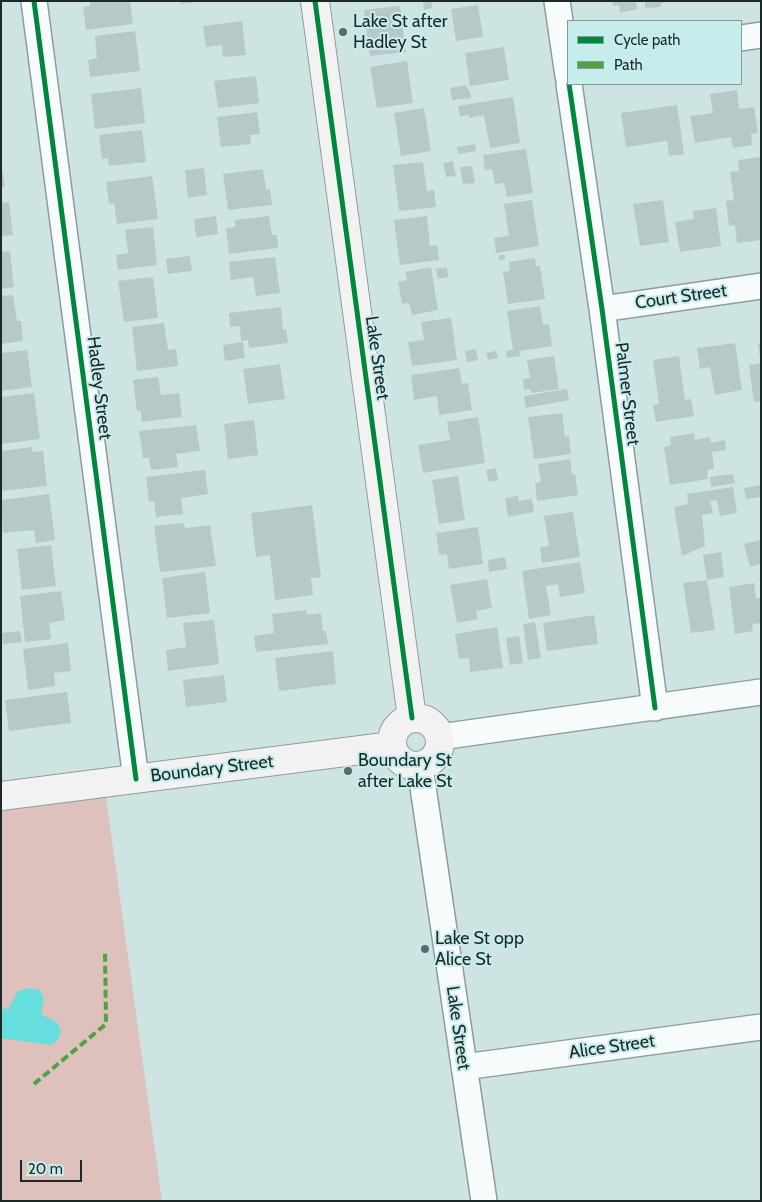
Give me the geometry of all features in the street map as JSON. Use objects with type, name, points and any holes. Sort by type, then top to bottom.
[{"type":"street","name":"Hadley Street","points":[[34,1],[136,779]]},
{"type":"street","name":"Lake Street","points":[[315,1],[412,718]]},
{"type":"street","name":"Palmer Street","points":[[557,1],[567,65]]},
{"type":"street","points":[[742,38],[761,35]]},
{"type":"street","name":"Palmer Street","points":[[570,85],[602,308],[654,708]]},
{"type":"street","name":"Court Street","points":[[602,308],[761,286]]},
{"type":"street","points":[[440,737],[761,692]]},
{"type":"street","points":[[412,718],[420,718],[433,724],[440,737],[441,747],[437,756],[430,763],[420,767],[402,762],[395,755],[392,746],[392,736],[396,728],[403,721],[412,718]]},
{"type":"street","name":"Boundary Street","points":[[1,796],[392,746]]},
{"type":"street","name":"Lake Street","points":[[420,767],[484,1201]]},
{"type":"street","name":"Alice Street","points":[[464,1067],[760,1033]]},
{"type":"shaded area","points":[[1,766],[5,795],[104,783],[162,1201],[1,1201]]},
{"type":"water","points":[[30,988],[40,990],[44,1000],[41,1014],[59,1025],[60,1036],[53,1044],[1,1038],[1,1008],[8,1009],[18,991]]},
{"type":"building","points":[[90,1],[130,1],[133,24],[86,30],[83,7],[90,6]]},
{"type":"building","points":[[181,1],[197,1],[197,2],[181,4]]},
{"type":"building","points":[[431,1],[432,8],[424,10],[423,3]]},
{"type":"building","points":[[612,1],[636,1],[637,9],[620,13],[619,5],[613,6]]},
{"type":"building","points":[[645,1],[665,1],[665,3],[661,3],[661,7],[645,8]]},
{"type":"building","points":[[478,5],[483,37],[456,41],[451,9]]},
{"type":"building","points":[[400,6],[406,52],[370,56],[364,10]]},
{"type":"building","points":[[242,21],[246,55],[223,57],[222,45],[206,47],[203,26]]},
{"type":"building","points":[[135,31],[140,71],[90,77],[88,60],[97,58],[95,36]]},
{"type":"building","points":[[504,47],[509,80],[470,86],[465,53]]},
{"type":"building","points":[[407,61],[413,103],[377,108],[370,67]]},
{"type":"building","points":[[256,76],[259,103],[218,108],[214,81]]},
{"type":"building","points":[[466,85],[471,98],[452,100],[450,88]]},
{"type":"building","points":[[141,88],[145,123],[95,129],[91,94]]},
{"type":"building","points":[[737,90],[739,109],[754,107],[758,133],[751,134],[752,145],[733,148],[731,137],[695,143],[690,116],[713,113],[710,94]]},
{"type":"building","points":[[513,97],[520,143],[490,148],[484,115],[469,118],[469,115],[460,116],[458,106]]},
{"type":"building","points":[[677,105],[684,154],[669,156],[667,141],[626,147],[621,113]]},
{"type":"building","points":[[424,108],[431,151],[401,156],[394,113]]},
{"type":"building","points":[[257,112],[260,134],[250,135],[251,144],[221,147],[217,117]]},
{"type":"building","points":[[142,130],[146,162],[109,166],[108,158],[102,159],[99,135]]},
{"type":"building","points":[[475,144],[476,151],[458,154],[457,147]]},
{"type":"building","points":[[526,149],[533,193],[507,197],[504,183],[495,184],[492,169],[485,170],[483,155]]},
{"type":"building","points":[[760,157],[761,240],[737,243],[735,225],[729,226],[726,201],[734,200],[730,172],[739,171],[738,160]]},
{"type":"building","points":[[453,161],[456,176],[446,177],[443,163]]},
{"type":"building","points":[[1,162],[5,187],[1,187]]},
{"type":"building","points":[[423,162],[427,191],[434,190],[436,207],[399,211],[393,165]]},
{"type":"building","points":[[472,166],[475,183],[463,184],[460,167]]},
{"type":"building","points":[[204,168],[207,195],[188,198],[185,170]]},
{"type":"building","points":[[263,169],[266,190],[270,189],[272,205],[228,210],[223,174]]},
{"type":"building","points":[[152,176],[158,219],[117,224],[114,203],[109,204],[106,182]]},
{"type":"building","points":[[532,200],[539,246],[496,253],[494,238],[509,236],[504,204]]},
{"type":"building","points":[[663,200],[669,242],[640,246],[633,204]]},
{"type":"building","points":[[9,202],[13,235],[1,236],[1,203]]},
{"type":"building","points":[[716,208],[721,246],[680,252],[675,222],[694,219],[693,211]]},
{"type":"building","points":[[216,216],[218,234],[196,237],[194,219]]},
{"type":"building","points":[[269,216],[272,235],[277,235],[278,248],[229,254],[226,228],[235,227],[235,220]]},
{"type":"building","points":[[427,216],[430,246],[437,245],[439,260],[400,265],[394,220]]},
{"type":"building","points":[[153,227],[157,265],[118,270],[116,255],[128,253],[125,230]]},
{"type":"building","points":[[10,251],[14,287],[1,289],[1,252]]},
{"type":"building","points":[[499,255],[505,255],[505,259],[499,260]]},
{"type":"building","points":[[190,256],[192,271],[168,274],[166,259]]},
{"type":"building","points":[[275,257],[280,293],[256,296],[253,277],[231,280],[229,262]]},
{"type":"building","points":[[535,258],[536,266],[540,266],[545,299],[508,304],[503,272],[510,271],[509,262]]},
{"type":"building","points":[[431,267],[438,310],[412,315],[409,303],[402,304],[398,282],[407,280],[405,272]]},
{"type":"building","points":[[447,267],[448,277],[438,279],[436,269]]},
{"type":"building","points":[[153,277],[158,318],[124,322],[118,281]]},
{"type":"building","points":[[13,295],[17,321],[21,321],[23,341],[1,344],[1,296]]},
{"type":"building","points":[[540,306],[543,325],[549,324],[552,346],[519,351],[520,356],[507,358],[506,351],[513,350],[507,311]]},
{"type":"building","points":[[281,307],[283,330],[286,329],[288,343],[249,348],[248,340],[241,341],[240,326],[230,327],[229,313]]},
{"type":"building","points":[[451,318],[457,360],[412,366],[408,342],[424,340],[421,322]]},
{"type":"building","points":[[164,323],[168,350],[176,349],[178,366],[137,371],[132,327]]},
{"type":"building","points":[[243,342],[245,358],[225,361],[223,345]]},
{"type":"building","points":[[735,343],[742,390],[715,395],[710,367],[700,369],[697,348]]},
{"type":"building","points":[[758,344],[761,344],[761,357],[760,357]]},
{"type":"building","points":[[476,349],[478,360],[467,362],[465,351]]},
{"type":"building","points":[[27,350],[32,387],[1,391],[1,353]]},
{"type":"building","points":[[496,351],[498,358],[488,360],[486,353]]},
{"type":"building","points":[[554,356],[559,389],[531,393],[531,389],[524,390],[523,379],[530,378],[527,360]]},
{"type":"building","points":[[679,356],[685,400],[691,399],[694,416],[656,422],[653,405],[659,404],[653,360]]},
{"type":"building","points":[[761,363],[761,401],[754,402],[749,365]]},
{"type":"building","points":[[280,364],[285,399],[248,404],[243,369]]},
{"type":"building","points":[[459,368],[462,384],[468,383],[472,410],[439,415],[437,396],[414,400],[411,375]]},
{"type":"building","points":[[158,377],[161,395],[179,393],[182,417],[142,422],[141,411],[137,411],[133,380]]},
{"type":"building","points":[[567,389],[569,400],[526,408],[524,396]]},
{"type":"building","points":[[34,393],[40,439],[1,444],[1,397]]},
{"type":"building","points":[[562,413],[565,437],[569,436],[571,454],[534,459],[528,417]]},
{"type":"building","points":[[478,417],[485,463],[423,473],[418,445],[450,440],[447,422]]},
{"type":"building","points":[[254,420],[258,455],[228,459],[224,424]]},
{"type":"building","points":[[196,425],[200,451],[176,454],[178,467],[151,470],[149,458],[143,458],[139,431]]},
{"type":"building","points":[[694,433],[695,440],[710,437],[711,443],[725,440],[726,450],[712,452],[714,469],[707,470],[708,479],[670,485],[664,447],[671,445],[670,437]]},
{"type":"building","points":[[32,447],[32,452],[43,451],[47,486],[1,491],[1,451]]},
{"type":"building","points":[[570,459],[572,474],[575,474],[578,495],[537,501],[535,483],[541,482],[538,464]]},
{"type":"building","points":[[496,468],[498,480],[489,482],[486,470]]},
{"type":"building","points":[[205,470],[208,494],[181,498],[183,514],[156,517],[154,501],[149,502],[146,477]]},
{"type":"building","points":[[733,474],[735,483],[711,487],[710,477]]},
{"type":"building","points":[[458,476],[465,520],[439,524],[432,480]]},
{"type":"building","points":[[761,485],[761,497],[746,499],[744,488]]},
{"type":"building","points":[[733,487],[737,513],[720,516],[717,500],[710,501],[713,513],[702,515],[705,546],[682,556],[674,507],[688,504],[687,494]]},
{"type":"building","points":[[49,494],[55,540],[36,543],[34,530],[3,533],[1,500]]},
{"type":"building","points":[[518,496],[519,501],[532,499],[534,512],[508,517],[505,498]]},
{"type":"building","points":[[312,505],[321,577],[311,578],[313,595],[275,600],[270,555],[256,557],[251,513]]},
{"type":"building","points":[[573,512],[580,557],[542,563],[540,547],[549,546],[544,516]]},
{"type":"building","points":[[184,523],[185,528],[210,525],[216,566],[160,572],[154,526]]},
{"type":"building","points":[[478,527],[483,564],[449,569],[447,554],[439,555],[436,533]]},
{"type":"building","points":[[760,540],[761,564],[750,567],[744,544]]},
{"type":"building","points":[[51,545],[56,586],[22,590],[17,549]]},
{"type":"building","points":[[721,552],[724,577],[707,580],[703,555]]},
{"type":"building","points":[[505,557],[507,569],[489,572],[488,560]]},
{"type":"building","points":[[580,562],[585,593],[560,597],[558,584],[546,586],[551,615],[529,619],[522,571]]},
{"type":"building","points":[[205,572],[210,613],[167,618],[162,578]]},
{"type":"building","points":[[487,579],[492,608],[476,611],[478,619],[457,623],[450,585]]},
{"type":"building","points":[[707,580],[715,630],[691,633],[683,583]]},
{"type":"building","points":[[754,583],[756,598],[761,598],[761,623],[752,624],[753,631],[735,634],[729,587]]},
{"type":"building","points":[[61,591],[65,620],[49,623],[51,639],[25,642],[20,596]]},
{"type":"building","points":[[306,610],[307,615],[321,613],[323,631],[326,631],[328,644],[256,652],[254,636],[274,633],[272,614]]},
{"type":"building","points":[[594,615],[598,644],[547,651],[543,623]]},
{"type":"building","points":[[214,620],[219,664],[168,671],[166,650],[186,647],[183,623]]},
{"type":"building","points":[[535,622],[541,658],[528,660],[523,624]]},
{"type":"building","points":[[497,627],[503,668],[470,672],[469,658],[459,659],[455,634]]},
{"type":"building","points":[[20,631],[22,642],[3,644],[2,633]]},
{"type":"building","points":[[519,636],[523,663],[510,665],[506,638]]},
{"type":"building","points":[[68,643],[71,671],[54,673],[55,686],[28,690],[23,649]]},
{"type":"building","points":[[333,651],[336,684],[279,691],[275,658]]},
{"type":"building","points":[[224,675],[227,702],[186,707],[183,680]]},
{"type":"building","points":[[67,692],[71,723],[9,731],[5,700]]},
{"type":"marked path","points":[[34,1084],[106,1024],[105,951]]},
{"type":"cycle path","points":[[34,1],[136,779]]},
{"type":"cycle path","points":[[315,1],[412,718]]},
{"type":"cycle path","points":[[569,85],[602,309],[655,708]]},
{"type":"place","name":"Lake St after Hadley St","points":[[343,32]]},
{"type":"place","name":"Boundary St after Lake St","points":[[348,771]]},
{"type":"place","name":"Lake St opp Alice St","points":[[425,949]]}]
